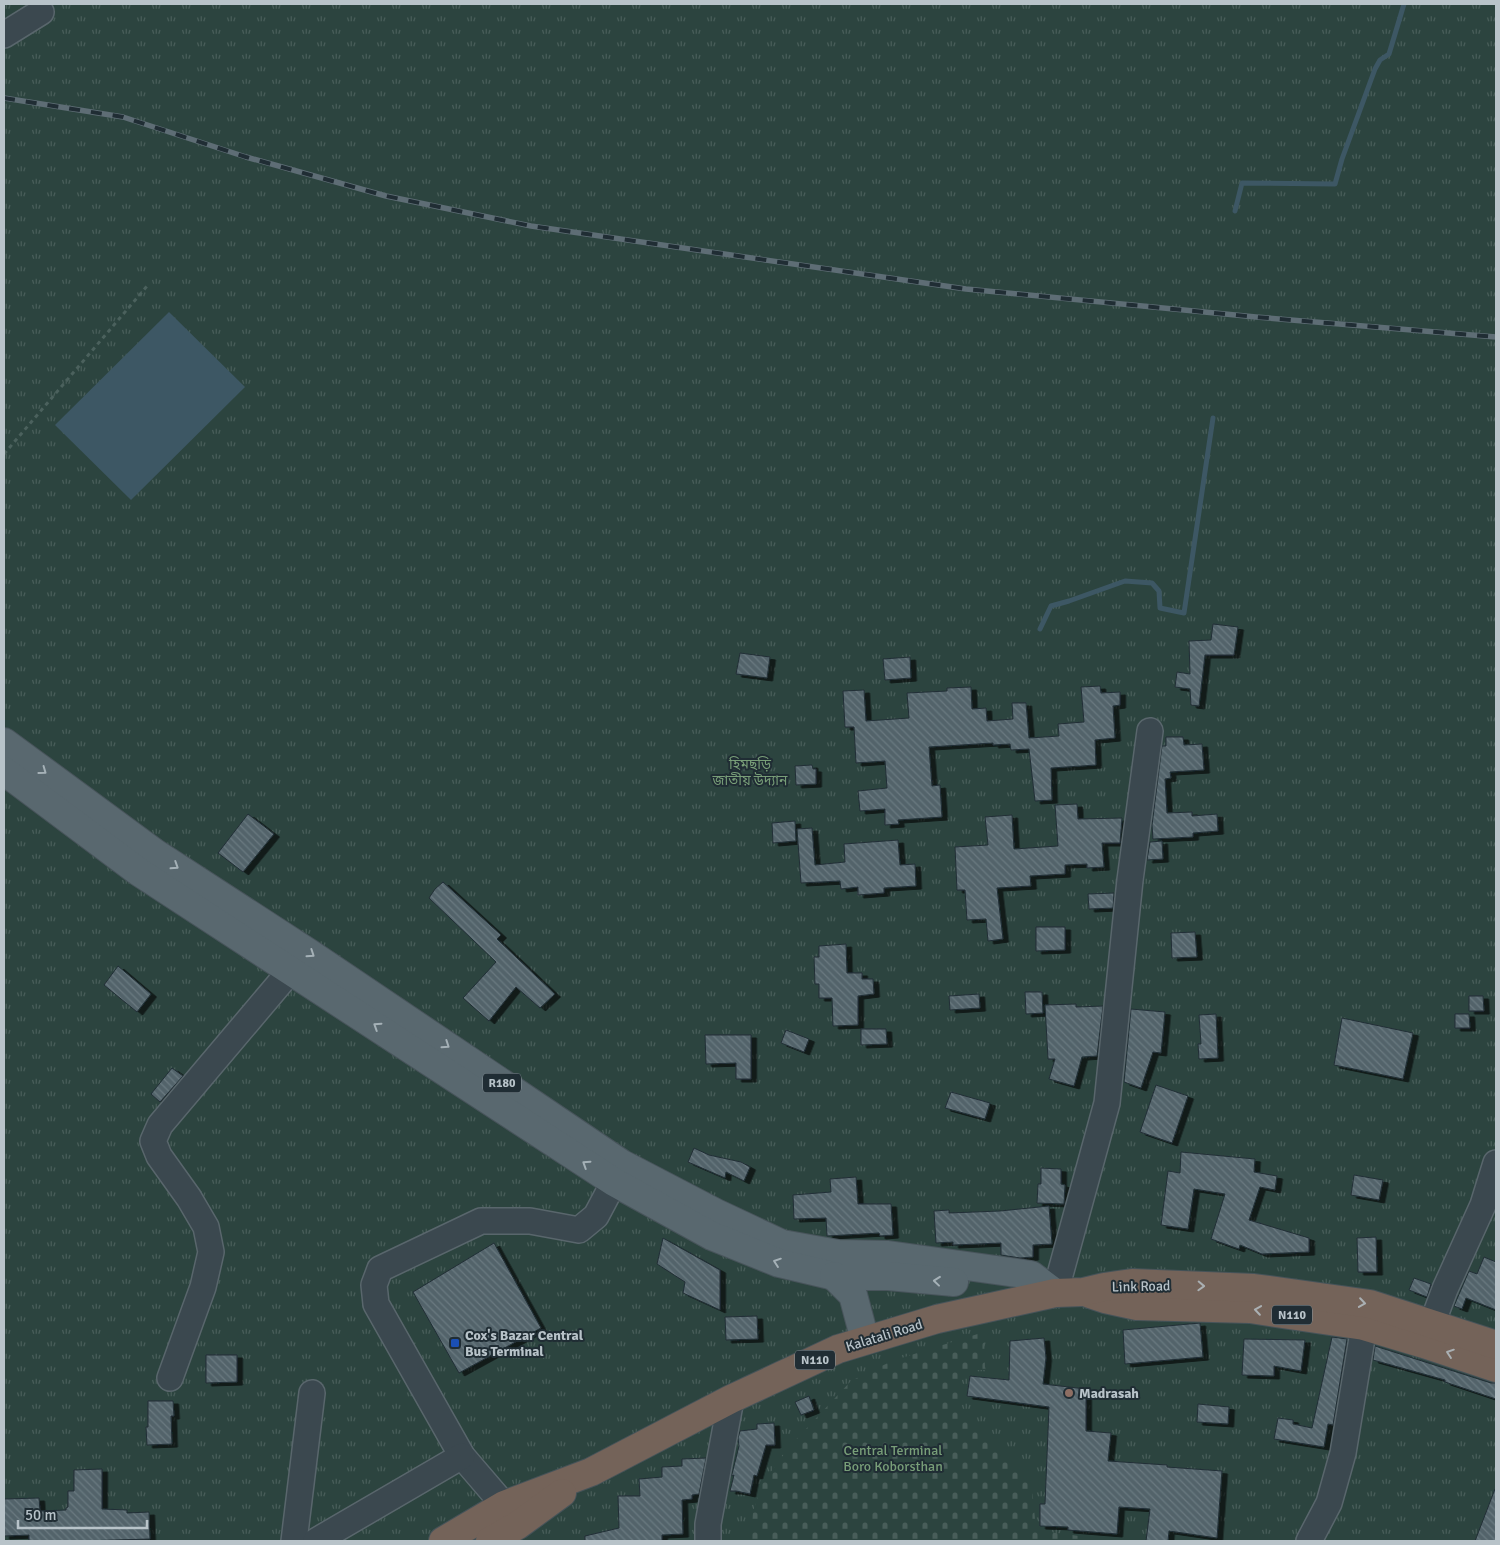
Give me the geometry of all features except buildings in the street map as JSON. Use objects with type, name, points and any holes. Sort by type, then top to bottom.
[{"type":"highway","name":"Link Road","points":[[1083,1292],[1132,1283],[1254,1288],[1370,1304],[1496,1345]]},
{"type":"highway","name":"Kalatali Road","points":[[443,1541],[511,1515],[731,1399],[838,1349],[937,1319],[1055,1293],[1083,1292]]},
{"type":"highway","name":"Link Road","points":[[1083,1292],[1137,1306],[1250,1309],[1364,1326],[1496,1368]]},
{"type":"highway","name":"Kalatali Road","points":[[490,1541],[511,1515]]},
{"type":"main road","name":"R180","points":[[4,742],[155,853],[309,953],[631,1169],[716,1213],[782,1244],[838,1254],[888,1255],[1031,1275],[1055,1293]]},
{"type":"main road","name":"R180","points":[[4,771],[139,872],[614,1182],[712,1236],[779,1263],[834,1276],[888,1276],[1055,1293]]},
{"type":"main road","points":[[834,1276],[853,1295],[865,1340]]},
{"type":"street","points":[[4,35],[41,12]]},
{"type":"street","points":[[1055,1293],[1107,1103],[1130,880],[1150,731]]},
{"type":"street","points":[[170,1378],[203,1287],[211,1252],[206,1227],[189,1198],[159,1156],[153,1141],[160,1126],[291,970]]},
{"type":"street","points":[[1432,1324],[1445,1289],[1483,1206],[1496,1163]]},
{"type":"street","points":[[511,1515],[462,1456],[376,1304],[374,1285],[380,1269],[481,1221],[530,1221],[579,1230],[596,1216],[614,1182]]},
{"type":"street","points":[[1309,1541],[1329,1503],[1343,1453],[1364,1326]]},
{"type":"street","points":[[294,1541],[312,1394]]},
{"type":"street","points":[[708,1541],[708,1524],[731,1399]]},
{"type":"street","points":[[316,1541],[462,1456]]},
{"type":"path","points":[[4,454],[148,285]]},
{"type":"green space","name":"হিমছড়ি জাতীয় উদ্যান","points":[[4,4],[1496,4],[1496,1541],[4,1541]]},
{"type":"green space","name":"Central Terminal Boro Koborsthan","points":[[984,1332],[985,1370],[965,1370],[958,1397],[961,1410],[988,1442],[1031,1476],[1036,1530],[1086,1537],[1097,1541],[750,1541],[753,1512],[762,1484],[790,1446],[851,1381],[892,1361]]},
{"type":"water","points":[[169,312],[245,387],[131,500],[55,425]]},
{"type":"waterway","points":[[1235,211],[1242,183],[1335,184],[1342,159],[1375,69],[1380,60],[1389,54],[1404,4]]},
{"type":"waterway","points":[[1040,629],[1051,606],[1125,581],[1152,583],[1159,591],[1160,608],[1184,613],[1213,418]]},
{"type":"railway","points":[[4,98],[123,117],[246,157],[386,196],[531,226],[966,289],[1256,317],[1496,337]]},
{"type":"place","name":"Cox's Bazar Central Bus Terminal","points":[[455,1343]]},
{"type":"place","name":"Madrasah","points":[[1069,1393]]}]
